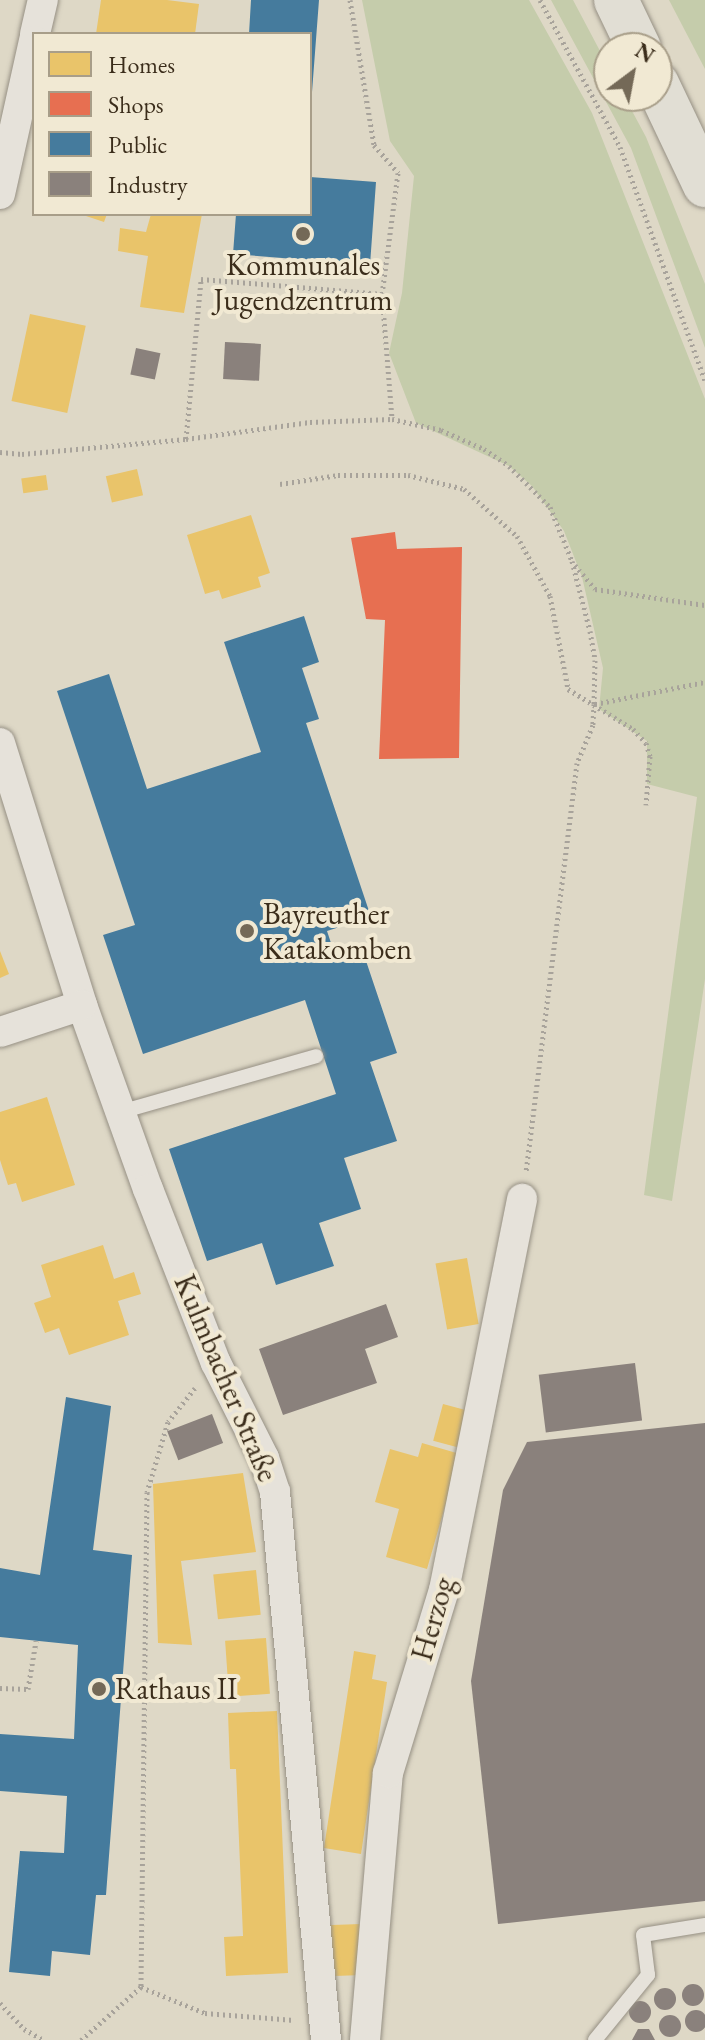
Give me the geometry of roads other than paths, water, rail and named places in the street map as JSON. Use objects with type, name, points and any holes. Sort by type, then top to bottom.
[{"type":"main road","points":[[616,0],[631,32]]},
{"type":"main road","points":[[671,112],[703,175]]},
{"type":"street","points":[[35,32],[43,0]]},
{"type":"street","points":[[0,194],[32,50]]},
{"type":"street","name":"Kulmbacher Straße","points":[[0,743],[82,1005],[120,1112],[216,1363],[264,1458],[275,1492],[324,2031]]},
{"type":"street","points":[[0,1032],[82,1005]]},
{"type":"street","name":"Herzog","points":[[365,2040],[372,1989],[388,1773],[444,1590],[522,1199]]},
{"type":"lane","points":[[120,1112],[316,1056]]},
{"type":"lane","points":[[595,2040],[648,1975],[643,1935],[705,1925]]},
{"type":"place","name":"Kommunales Jugendzentrum","points":[[303,234]]},
{"type":"place","name":"Bayreuther Katakomben","points":[[247,931]]},
{"type":"place","name":"Rathaus II","points":[[99,1689]]}]
